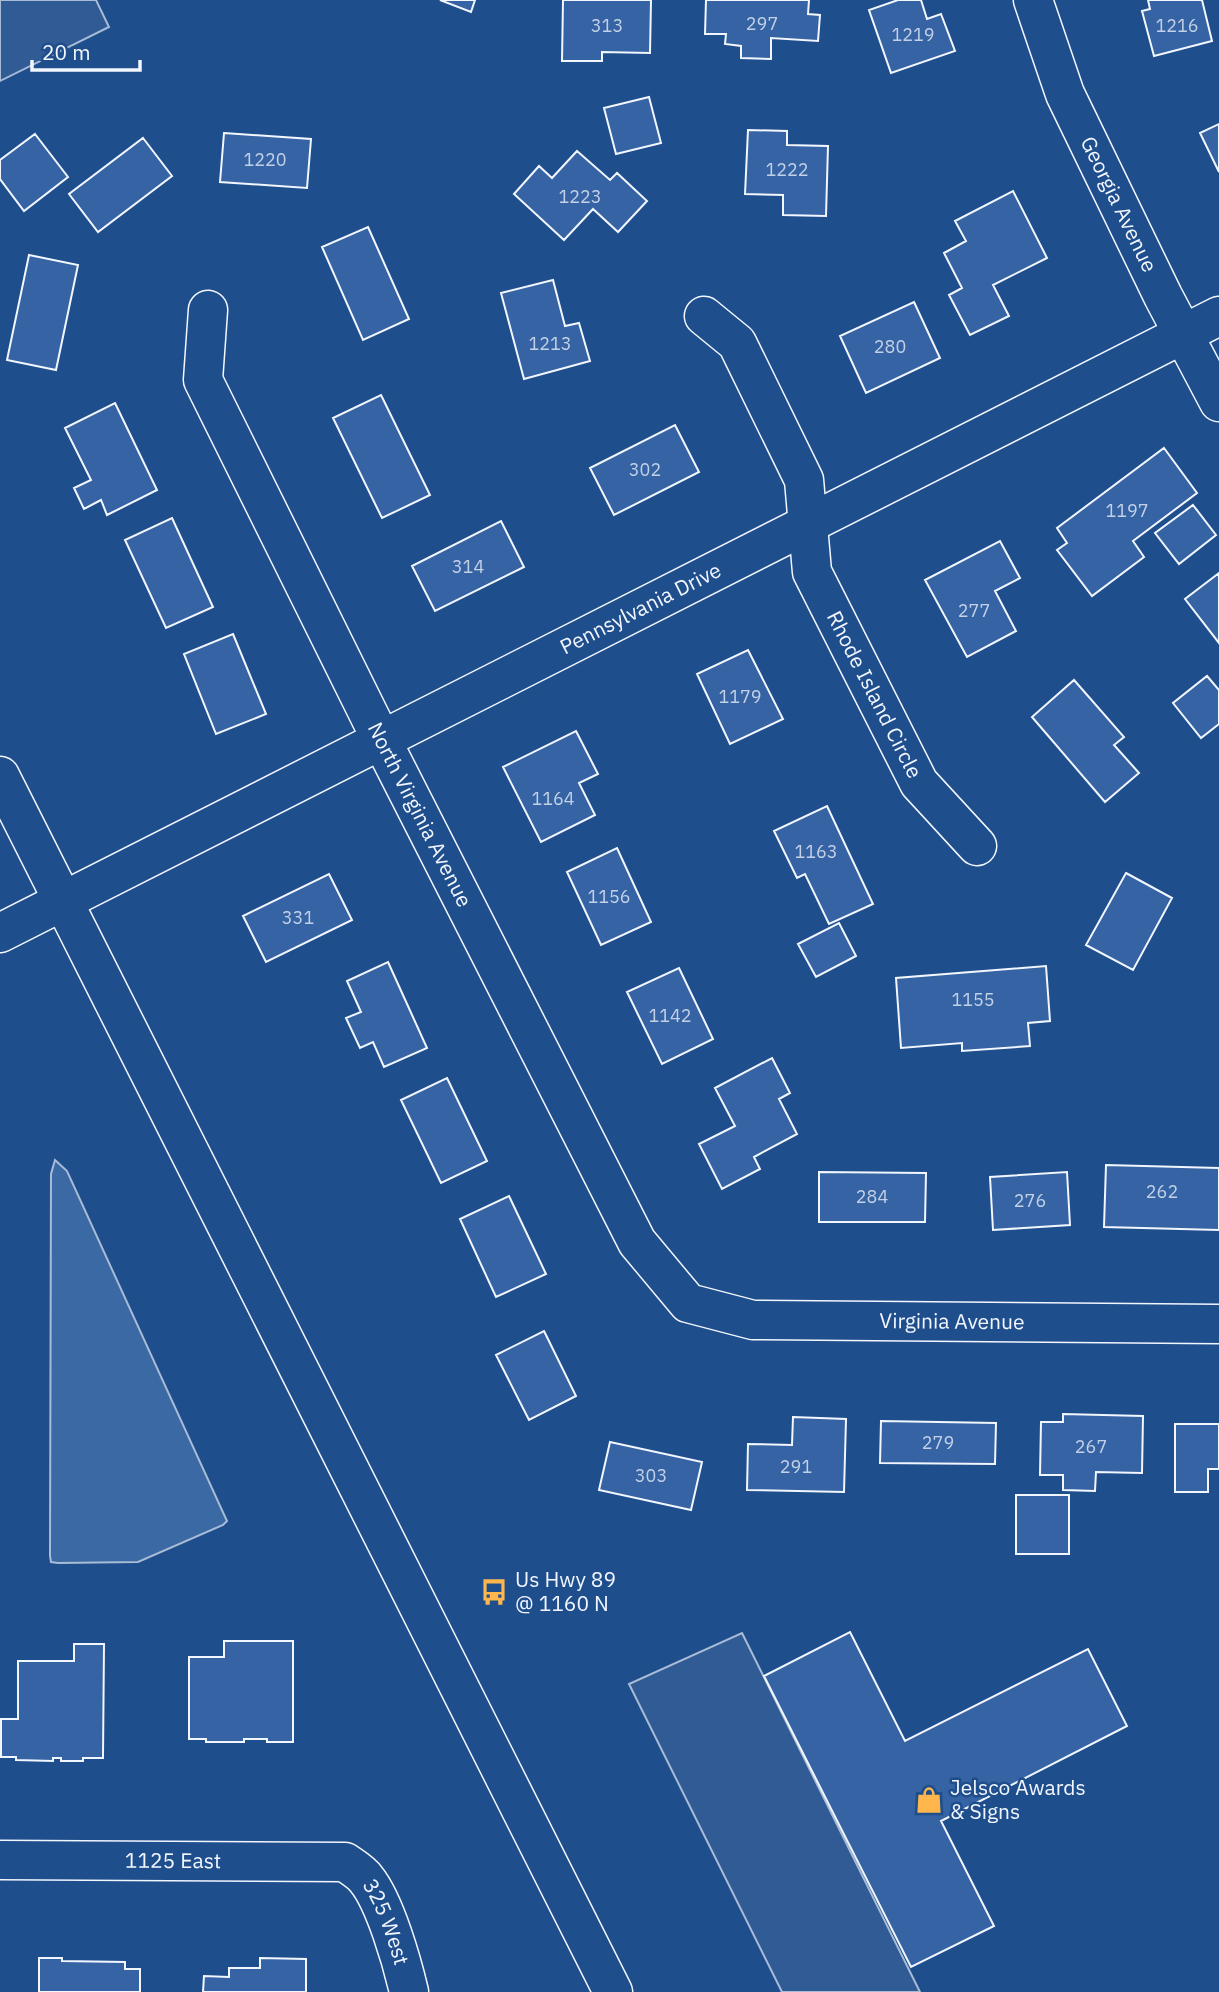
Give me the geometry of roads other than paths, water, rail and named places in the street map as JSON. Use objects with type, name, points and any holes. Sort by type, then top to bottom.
[{"type":"street","name":"Georgia Avenue","points":[[1034,0],[1065,94],[1183,335],[1219,402]]},
{"type":"street","name":"North Virginia Avenue","points":[[208,310],[203,380],[382,741],[637,1242],[688,1303]]},
{"type":"street","name":"Rhode Island Circle","points":[[704,316],[737,343],[804,480],[812,572],[919,783],[977,846]]},
{"type":"street","name":"Pennsylvania Drive","points":[[0,933],[1219,316]]},
{"type":"street","points":[[0,776],[613,1992]]},
{"type":"street","name":"Virginia Avenue","points":[[688,1303],[753,1320],[1219,1324]]},
{"type":"street","name":"1125 East","points":[[0,1860],[345,1862]]},
{"type":"street","name":"325 West","points":[[345,1862],[366,1879],[380,1903],[403,1965],[409,1992]]},
{"type":"place","name":"Us Hwy 89 @ 1160 N","points":[[494,1592]]},
{"type":"place","name":"Jelsco Awards & Signs","points":[[929,1800]]}]
